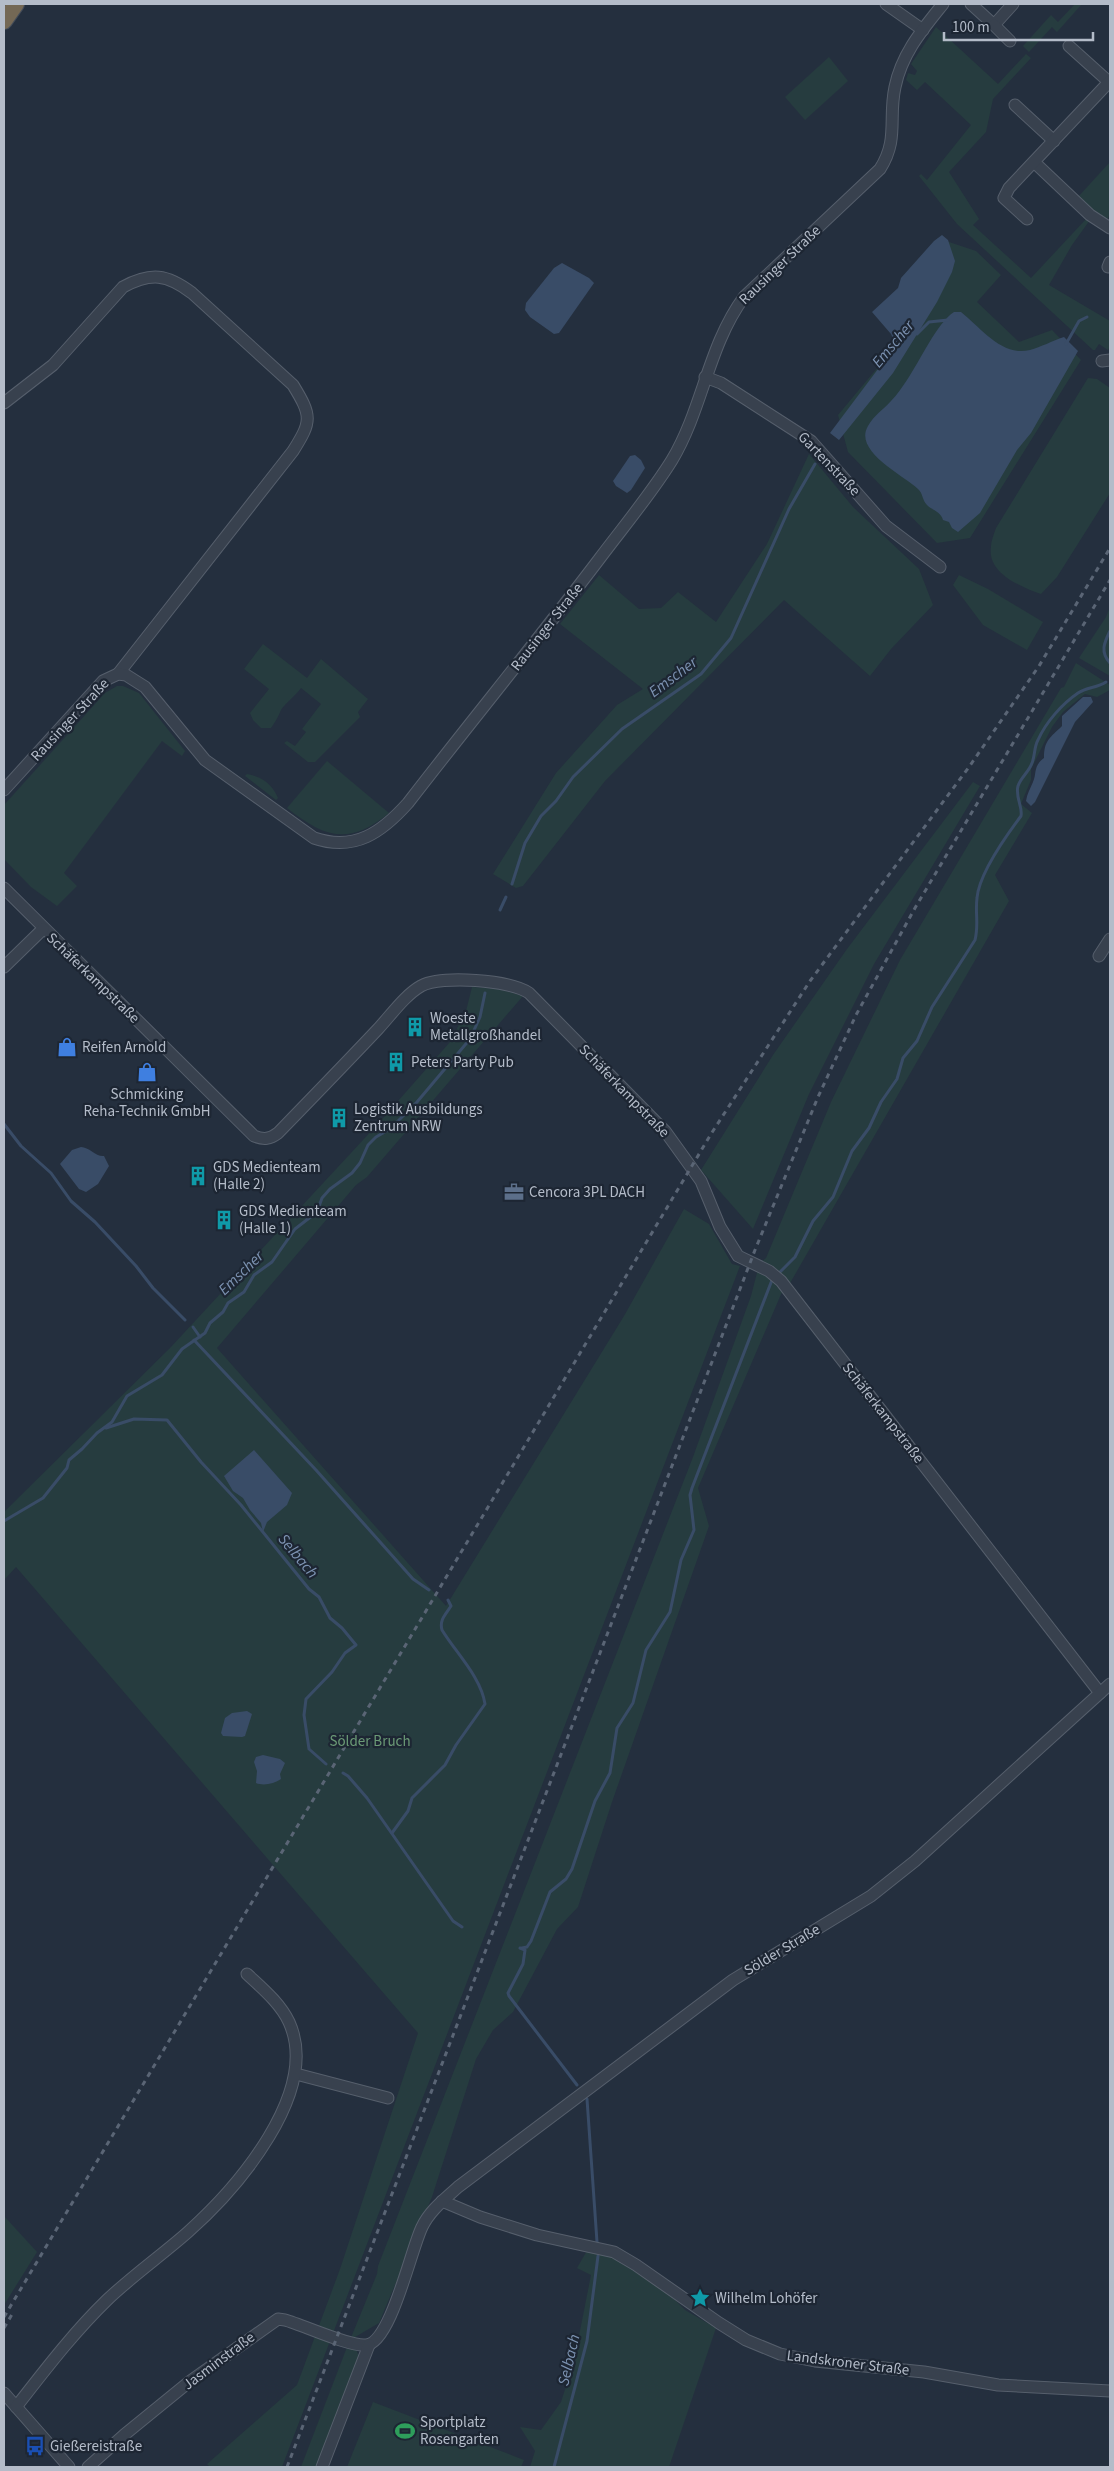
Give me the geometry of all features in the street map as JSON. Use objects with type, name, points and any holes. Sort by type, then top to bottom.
[{"type":"highway","points":[[4,21],[16,4]]},
{"type":"street","points":[[886,4],[923,30]]},
{"type":"street","name":"Rausinger Straße","points":[[4,790],[103,682],[118,674],[130,677],[145,687],[205,760],[314,838],[330,843],[347,843],[373,834],[408,802],[554,619],[649,493],[679,447],[730,317],[744,297],[880,169],[888,157],[892,145],[894,88],[905,57],[923,30],[944,4]]},
{"type":"street","points":[[971,4],[1010,41]]},
{"type":"street","points":[[994,24],[1013,4]]},
{"type":"street","points":[[1027,219],[1004,198],[1008,188],[1110,82],[1069,46]]},
{"type":"street","points":[[1014,104],[1054,141]]},
{"type":"street","points":[[1034,162],[1090,215],[1110,228]]},
{"type":"street","points":[[4,403],[52,365],[123,288],[133,282],[152,277],[176,281],[192,293],[293,386],[305,403],[308,421],[292,451],[118,674]]},
{"type":"street","name":"Gartenstraße","points":[[705,377],[721,383],[800,431],[837,468],[886,526],[940,567]]},
{"type":"street","points":[[4,888],[43,929],[4,967]]},
{"type":"street","name":"Schäferkampstraße","points":[[43,929],[254,1136],[262,1139],[268,1139],[278,1133],[421,986],[439,981],[496,983],[514,985],[529,993],[665,1131],[701,1181],[720,1227],[738,1256],[769,1271],[781,1282],[1107,1689]]},
{"type":"street","points":[[1099,956],[1110,939]]},
{"type":"street","name":"Sölder Straße","points":[[442,2201],[471,2176],[733,1980],[871,1896],[915,1861],[1107,1689]]},
{"type":"street","points":[[16,2407],[68,2341],[108,2299],[188,2232],[225,2194],[244,2171],[268,2135],[290,2095],[296,2074],[296,2044],[288,2020],[278,2005],[247,1974]]},
{"type":"street","points":[[296,2074],[388,2098]]},
{"type":"street","points":[[322,2467],[369,2345],[380,2335],[387,2321],[422,2227],[442,2201]]},
{"type":"street","name":"Landskroner Straße","points":[[442,2201],[467,2213],[537,2235],[614,2252],[636,2265],[719,2324],[746,2340],[780,2354],[815,2361],[924,2372],[998,2385],[1110,2391]]},
{"type":"street","name":"Jasminstraße","points":[[88,2467],[189,2382],[278,2319],[356,2345],[369,2345]]},
{"type":"street","points":[[4,2393],[69,2467]]},
{"type":"green space","points":[[1075,4],[1082,4],[1057,32],[1052,27],[1029,52],[1023,46],[1051,15],[1058,22]]},
{"type":"green space","points":[[936,27],[998,84],[1026,54],[1031,58],[993,99],[986,132],[949,172],[979,219],[973,225],[1031,278],[1087,218],[1090,220],[1072,245],[1049,285],[1110,321],[1110,346],[1108,350],[1099,344],[1093,350],[957,224],[919,176],[921,174],[927,180],[971,125],[925,82],[917,90],[906,80],[908,73],[915,75],[917,71],[911,64]]},
{"type":"green space","points":[[829,57],[848,81],[805,120],[785,97]]},
{"type":"green space","points":[[1110,162],[1110,214],[1107,220],[1096,214],[1078,197]]},
{"type":"green space","points":[[937,238],[976,251],[1001,275],[977,302],[1019,342],[1052,330],[1081,360],[970,538],[937,543],[848,452],[838,415],[934,300]]},
{"type":"green space","points":[[1088,378],[1097,379],[1110,388],[1110,493],[1057,577],[1041,594],[1015,583],[1000,571],[994,564],[991,556],[992,542],[996,528]]},
{"type":"green space","points":[[809,454],[853,507],[919,569],[933,605],[891,649],[870,676],[784,600],[605,781],[523,886],[516,888],[493,874],[556,773],[617,705],[643,689],[560,624],[599,575],[639,609],[661,608],[678,592],[716,622],[767,544]]},
{"type":"green space","points":[[959,575],[988,589],[1043,622],[1027,650],[983,625],[953,585]]},
{"type":"green space","points":[[1110,607],[1110,676],[1079,658],[1106,617]]},
{"type":"green space","points":[[263,644],[307,678],[321,659],[368,699],[358,712],[360,717],[315,762],[308,762],[284,743],[287,741],[295,746],[306,732],[302,729],[321,704],[301,688],[282,708],[271,728],[261,728],[253,720],[250,713],[269,689],[244,669]]},
{"type":"green space","points":[[1076,663],[1110,685],[1110,690],[1097,697],[1085,694],[1063,712],[1052,727],[1031,769],[1031,780],[1021,804],[1032,813],[995,875],[1009,901],[789,1285],[770,1265],[760,1263],[766,1258],[831,1102],[900,960],[1061,688],[1064,687]]},
{"type":"green space","points":[[117,686],[123,686],[139,693],[185,751],[182,756],[162,741],[64,873],[77,886],[57,906],[31,887],[4,859],[4,805],[105,693]]},
{"type":"green space","points":[[327,761],[389,813],[362,830],[349,834],[337,834],[313,826],[287,808]]},
{"type":"green space","points":[[247,774],[266,782],[278,798],[276,800],[245,776]]},
{"type":"green space","points":[[973,782],[980,786],[874,964],[809,1094],[753,1229],[701,1170],[773,1055],[847,949]]},
{"type":"green space","name":"Sölder Bruch","points":[[472,987],[498,989],[523,996],[367,1177],[356,1185],[217,1348],[446,1606],[624,1316],[684,1209],[709,1224],[732,1264],[740,1266],[282,2467],[210,2467],[207,2464],[297,2385],[340,2269],[418,2033],[16,1567],[4,1580],[4,1512],[170,1348],[376,1126],[450,1042],[466,1011]]},
{"type":"green space","points":[[758,1269],[767,1275],[782,1292],[698,1488],[709,1526],[612,1802],[578,1907],[557,1929],[513,2012],[493,2030],[476,2059],[432,2197],[379,2323],[350,2340],[693,1457],[751,1296]]},
{"type":"green space","points":[[4,2216],[37,2252],[4,2305]]},
{"type":"green space","points":[[588,2249],[619,2259],[668,2293],[685,2310],[716,2328],[669,2467],[530,2467],[535,2451],[520,2427],[541,2430],[561,2402],[574,2361],[591,2275],[577,2268]]},
{"type":"green space","points":[[347,2347],[356,2349],[360,2359],[320,2467],[301,2467]]},
{"type":"green space","name":"Sportplatz Rosengarten","points":[[373,2402],[524,2460],[521,2467],[347,2467]]},
{"type":"water","points":[[942,235],[948,240],[955,261],[952,272],[937,302],[893,373],[839,440],[830,433],[896,345],[891,334],[872,312],[898,288],[901,278],[934,241]]},
{"type":"water","points":[[562,263],[589,278],[594,283],[559,333],[554,334],[530,317],[525,310],[526,303],[554,268]]},
{"type":"water","points":[[954,312],[961,312],[992,340],[1010,349],[1030,350],[1064,337],[1078,351],[1031,433],[1017,450],[980,513],[958,532],[952,528],[949,522],[943,520],[938,513],[927,505],[918,489],[873,453],[867,444],[865,435],[870,422],[897,394],[935,333]]},
{"type":"water","points":[[635,455],[641,460],[645,468],[627,493],[616,486],[613,481],[630,456]]},
{"type":"water","points":[[1083,697],[1091,697],[1093,702],[1075,722],[1035,802],[1031,806],[1026,801],[1026,798],[1037,767],[1044,758],[1045,747],[1051,737],[1062,726],[1062,716]]},
{"type":"water","points":[[81,1147],[104,1156],[109,1166],[98,1184],[86,1192],[79,1189],[60,1164],[72,1150]]},
{"type":"water","points":[[254,1450],[292,1493],[287,1505],[267,1522],[263,1532],[261,1523],[243,1498],[233,1491],[224,1476]]},
{"type":"water","points":[[247,1711],[252,1714],[245,1736],[223,1736],[221,1733],[225,1718],[232,1713]]},
{"type":"water","points":[[263,1755],[280,1759],[285,1763],[280,1774],[281,1779],[268,1784],[256,1783],[257,1771],[254,1762],[256,1757]]},
{"type":"waterway","name":"Emscher","points":[[1066,344],[1079,321],[1087,317]]},
{"type":"waterway","name":"Emscher","points":[[917,334],[929,322],[948,320]]},
{"type":"waterway","name":"Emscher","points":[[512,884],[525,843],[541,816],[556,801],[573,777],[622,729],[701,674],[731,638],[789,509],[815,464]]},
{"type":"waterway","points":[[1110,631],[1104,647],[1105,655],[1110,663]]},
{"type":"waterway","points":[[780,1272],[795,1257],[813,1221],[833,1197],[852,1151],[869,1128],[881,1102],[897,1079],[903,1058],[917,1041],[932,1007],[975,940],[979,888],[994,856],[1021,816],[1017,790],[1021,780],[1031,766],[1041,733],[1060,708],[1072,697],[1081,691],[1106,682]]},
{"type":"waterway","name":"Emscher","points":[[500,910],[506,897]]},
{"type":"waterway","name":"Emscher","points":[[4,1521],[43,1498],[67,1468],[69,1460],[97,1433],[112,1422],[127,1396],[162,1375],[182,1349],[205,1333],[210,1323],[223,1312],[228,1303],[244,1292],[254,1275],[272,1262],[295,1229],[317,1212],[322,1198],[330,1189],[352,1173],[360,1163],[368,1145],[376,1137],[390,1129],[417,1102],[470,1039],[480,1017],[485,993]]},
{"type":"waterway","points":[[4,1124],[21,1146],[51,1173],[71,1201],[95,1222],[136,1266],[153,1288],[185,1320]]},
{"type":"waterway","points":[[522,1948],[527,1947],[531,1941],[550,1892],[566,1879],[572,1869],[595,1801],[610,1773],[617,1728],[633,1703],[646,1650],[670,1612],[681,1560],[694,1530],[690,1495],[692,1488],[772,1280]]},
{"type":"waterway","points":[[193,1327],[200,1337]]},
{"type":"waterway","points":[[194,1340],[316,1470],[413,1579],[429,1590]]},
{"type":"waterway","name":"Selbach","points":[[106,1428],[134,1419],[167,1420],[201,1462],[241,1505],[309,1589],[319,1597],[330,1618],[342,1628],[356,1645],[345,1653],[332,1672],[306,1699],[304,1715],[309,1749],[326,1764]]},
{"type":"waterway","points":[[392,1833],[408,1811],[412,1798],[445,1765],[456,1745],[485,1704],[479,1684],[442,1630],[442,1620],[451,1606],[448,1600]]},
{"type":"waterway","name":"Selbach","points":[[343,1773],[348,1776],[367,1798],[453,1921],[462,1927]]},
{"type":"waterway","name":"Selbach","points":[[520,1948],[525,1950],[523,1964],[508,1993],[509,1996],[577,2085]]},
{"type":"waterway","name":"Selbach","points":[[587,2099],[597,2242]]},
{"type":"waterway","name":"Selbach","points":[[554,2467],[587,2341],[598,2256]]},
{"type":"railway","points":[[4,2317],[711,1134],[810,981],[969,767],[1039,666],[1110,548]]},
{"type":"railway","points":[[287,2467],[755,1250],[818,1097],[856,1015],[915,908],[1110,580]]},
{"type":"railway","points":[[4,2328],[14,2311]]},
{"type":"place","name":"Woeste Metallgroßhandel","points":[[415,1027]]},
{"type":"place","name":"Reifen Arnold","points":[[67,1047]]},
{"type":"place","name":"Peters Party Pub","points":[[396,1062]]},
{"type":"place","name":"Schmicking Reha-Technik GmbH","points":[[147,1072]]},
{"type":"place","name":"Logistik Ausbildungs Zentrum NRW","points":[[339,1118]]},
{"type":"place","name":"GDS Medienteam (Halle 2)","points":[[198,1176]]},
{"type":"place","name":"Cencora 3PL DACH","points":[[514,1192]]},
{"type":"place","name":"GDS Medienteam (Halle 1)","points":[[224,1220]]},
{"type":"place","name":"Wilhelm Lohöfer","points":[[700,2298]]},
{"type":"place","name":"Sportplatz Rosengarten","points":[[405,2431]]},
{"type":"place","name":"Gießereistraße","points":[[35,2446]]}]
